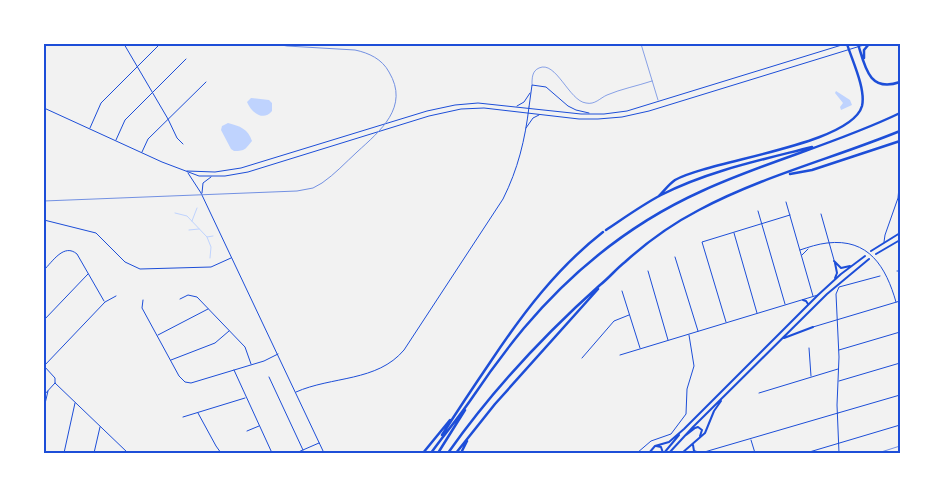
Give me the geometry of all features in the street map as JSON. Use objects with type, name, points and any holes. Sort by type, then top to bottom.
[{"type":"highway","points":[[659,196],[674,181],[806,141],[852,121],[860,110],[863,98],[862,89],[847,44]]},
{"type":"highway","points":[[865,67],[863,53],[868,44]]},
{"type":"highway","points":[[858,45],[865,67],[871,78],[880,84],[890,85],[900,82]]},
{"type":"highway","points":[[431,453],[503,354],[536,314],[593,260],[634,229],[701,191],[858,132],[900,114]]},
{"type":"highway","points":[[448,453],[500,388],[578,304],[639,250],[676,223],[724,198],[900,131]]},
{"type":"highway","points":[[784,174],[812,170],[900,141]]},
{"type":"highway","points":[[431,453],[499,348],[525,312],[554,276],[580,251],[605,231],[659,196],[693,181],[725,170],[823,144]]},
{"type":"highway","points":[[872,251],[900,233]]},
{"type":"highway","points":[[876,254],[900,240]]},
{"type":"highway","points":[[649,453],[656,446],[670,441],[684,429],[818,295],[865,256]]},
{"type":"highway","points":[[669,453],[680,439],[780,341],[843,280],[869,259]]},
{"type":"highway","points":[[834,261],[841,268],[852,265]]},
{"type":"highway","points":[[833,281],[837,272],[834,261]]},
{"type":"highway","points":[[838,287],[843,280]]},
{"type":"highway","points":[[456,453],[503,394],[602,284]]},
{"type":"highway","points":[[803,300],[807,302],[807,307]]},
{"type":"highway","points":[[780,341],[792,334],[813,327]]},
{"type":"highway","points":[[682,453],[706,431],[714,411],[724,397]]},
{"type":"highway","points":[[438,453],[470,400]]},
{"type":"highway","points":[[423,453],[456,413]]},
{"type":"highway","points":[[680,439],[697,427],[702,430],[699,438]]},
{"type":"highway","points":[[656,446],[661,447],[664,453],[684,429]]},
{"type":"highway","points":[[461,453],[472,433]]},
{"type":"highway","points":[[693,444],[694,451],[700,453]]},
{"type":"street","points":[[124,44],[177,138],[183,144]]},
{"type":"street","points":[[90,128],[101,103],[160,44]]},
{"type":"street","points":[[186,171],[222,171],[245,167],[445,106],[478,103],[594,114],[627,111],[847,44]]},
{"type":"street","points":[[44,108],[186,171],[200,176],[212,177],[244,173],[442,112],[484,108],[579,119],[608,119],[631,116],[849,50],[858,45],[868,44]]},
{"type":"street","points":[[116,140],[125,120],[186,59]]},
{"type":"street","points":[[789,62],[790,67]]},
{"type":"street","points":[[142,152],[148,139],[206,82]]},
{"type":"street","points":[[296,392],[314,384],[342,380],[378,370],[392,362],[402,353],[500,204],[518,164],[526,128],[532,84],[549,89],[565,104],[574,109],[594,114]]},
{"type":"street","points":[[516,106],[524,102],[531,91]]},
{"type":"street","points":[[526,128],[533,118],[541,114]]},
{"type":"street","points":[[186,171],[195,181],[203,196],[324,453]]},
{"type":"street","points":[[203,196],[202,184],[212,177]]},
{"type":"street","points":[[885,242],[884,236],[898,198],[900,178]]},
{"type":"street","points":[[786,202],[813,296]]},
{"type":"street","points":[[758,211],[785,305]]},
{"type":"street","points":[[821,214],[834,261]]},
{"type":"street","points":[[726,323],[702,242],[790,215]]},
{"type":"street","points":[[44,220],[96,232],[124,262],[140,269],[211,267],[232,257]]},
{"type":"street","points":[[734,232],[757,314]]},
{"type":"street","points":[[800,250],[828,243],[843,243],[863,250],[878,262],[887,274],[896,302]]},
{"type":"street","points":[[802,255],[811,247]]},
{"type":"street","points":[[44,268],[62,252],[72,251],[77,254],[105,302]]},
{"type":"street","points":[[675,257],[698,332]]},
{"type":"street","points":[[648,271],[668,340]]},
{"type":"street","points":[[44,320],[88,274]]},
{"type":"street","points":[[839,453],[839,369],[836,298],[838,287],[880,276]]},
{"type":"street","points":[[622,291],[640,349]]},
{"type":"street","points":[[180,299],[188,295],[194,295],[245,347],[251,364]]},
{"type":"street","points":[[620,355],[818,295]]},
{"type":"street","points":[[116,296],[105,302],[44,366],[55,378],[55,382],[128,453]]},
{"type":"street","points":[[142,300],[142,308],[181,379],[186,382],[191,383],[234,370],[278,354]]},
{"type":"street","points":[[813,327],[900,301]]},
{"type":"street","points":[[157,335],[208,309]]},
{"type":"street","points":[[582,358],[614,321],[629,315]]},
{"type":"street","points":[[170,360],[215,343],[229,330]]},
{"type":"street","points":[[838,350],[900,332]]},
{"type":"street","points":[[637,453],[650,441],[671,434],[686,414],[687,389],[694,366],[688,334]]},
{"type":"street","points":[[809,348],[811,377]]},
{"type":"street","points":[[838,382],[900,363]]},
{"type":"street","points":[[759,393],[839,369]]},
{"type":"street","points":[[234,370],[272,453]]},
{"type":"street","points":[[269,377],[303,450]]},
{"type":"street","points":[[44,395],[55,382]]},
{"type":"street","points":[[44,408],[48,391]]},
{"type":"street","points":[[700,453],[900,395]]},
{"type":"street","points":[[183,417],[246,398]]},
{"type":"street","points":[[64,453],[75,402]]},
{"type":"street","points":[[198,413],[221,453]]},
{"type":"street","points":[[806,453],[900,425]]},
{"type":"street","points":[[94,453],[100,426]]},
{"type":"street","points":[[248,431],[259,426]]},
{"type":"street","points":[[751,439],[755,453]]},
{"type":"street","points":[[296,453],[319,443]]},
{"type":"lane","points":[[640,44],[660,108]]},
{"type":"lane","points":[[532,84],[532,77],[535,71],[547,67],[554,72],[576,98],[581,102],[589,104],[606,96],[652,81]]},
{"type":"water","points":[[836,91],[850,100],[852,105],[841,110],[840,107],[843,103],[835,93]]},
{"type":"water","points":[[251,98],[269,100],[272,103],[272,111],[265,116],[254,112],[247,102]]},
{"type":"water","points":[[228,123],[240,127],[248,134],[252,141],[245,149],[234,151],[231,149],[221,130],[222,126]]},
{"type":"waterway","points":[[192,221],[197,208]]},
{"type":"waterway","points":[[175,213],[187,216],[207,237],[213,236]]},
{"type":"waterway","points":[[189,230],[199,229]]},
{"type":"waterway","points":[[207,237],[211,247],[210,258]]},
{"type":"railway","points":[[44,201],[297,191],[313,188],[322,183],[383,127],[394,107],[395,85],[386,67],[375,57],[365,53],[355,50],[276,44]]},
{"type":"railway","points":[[878,453],[900,446]]}]
